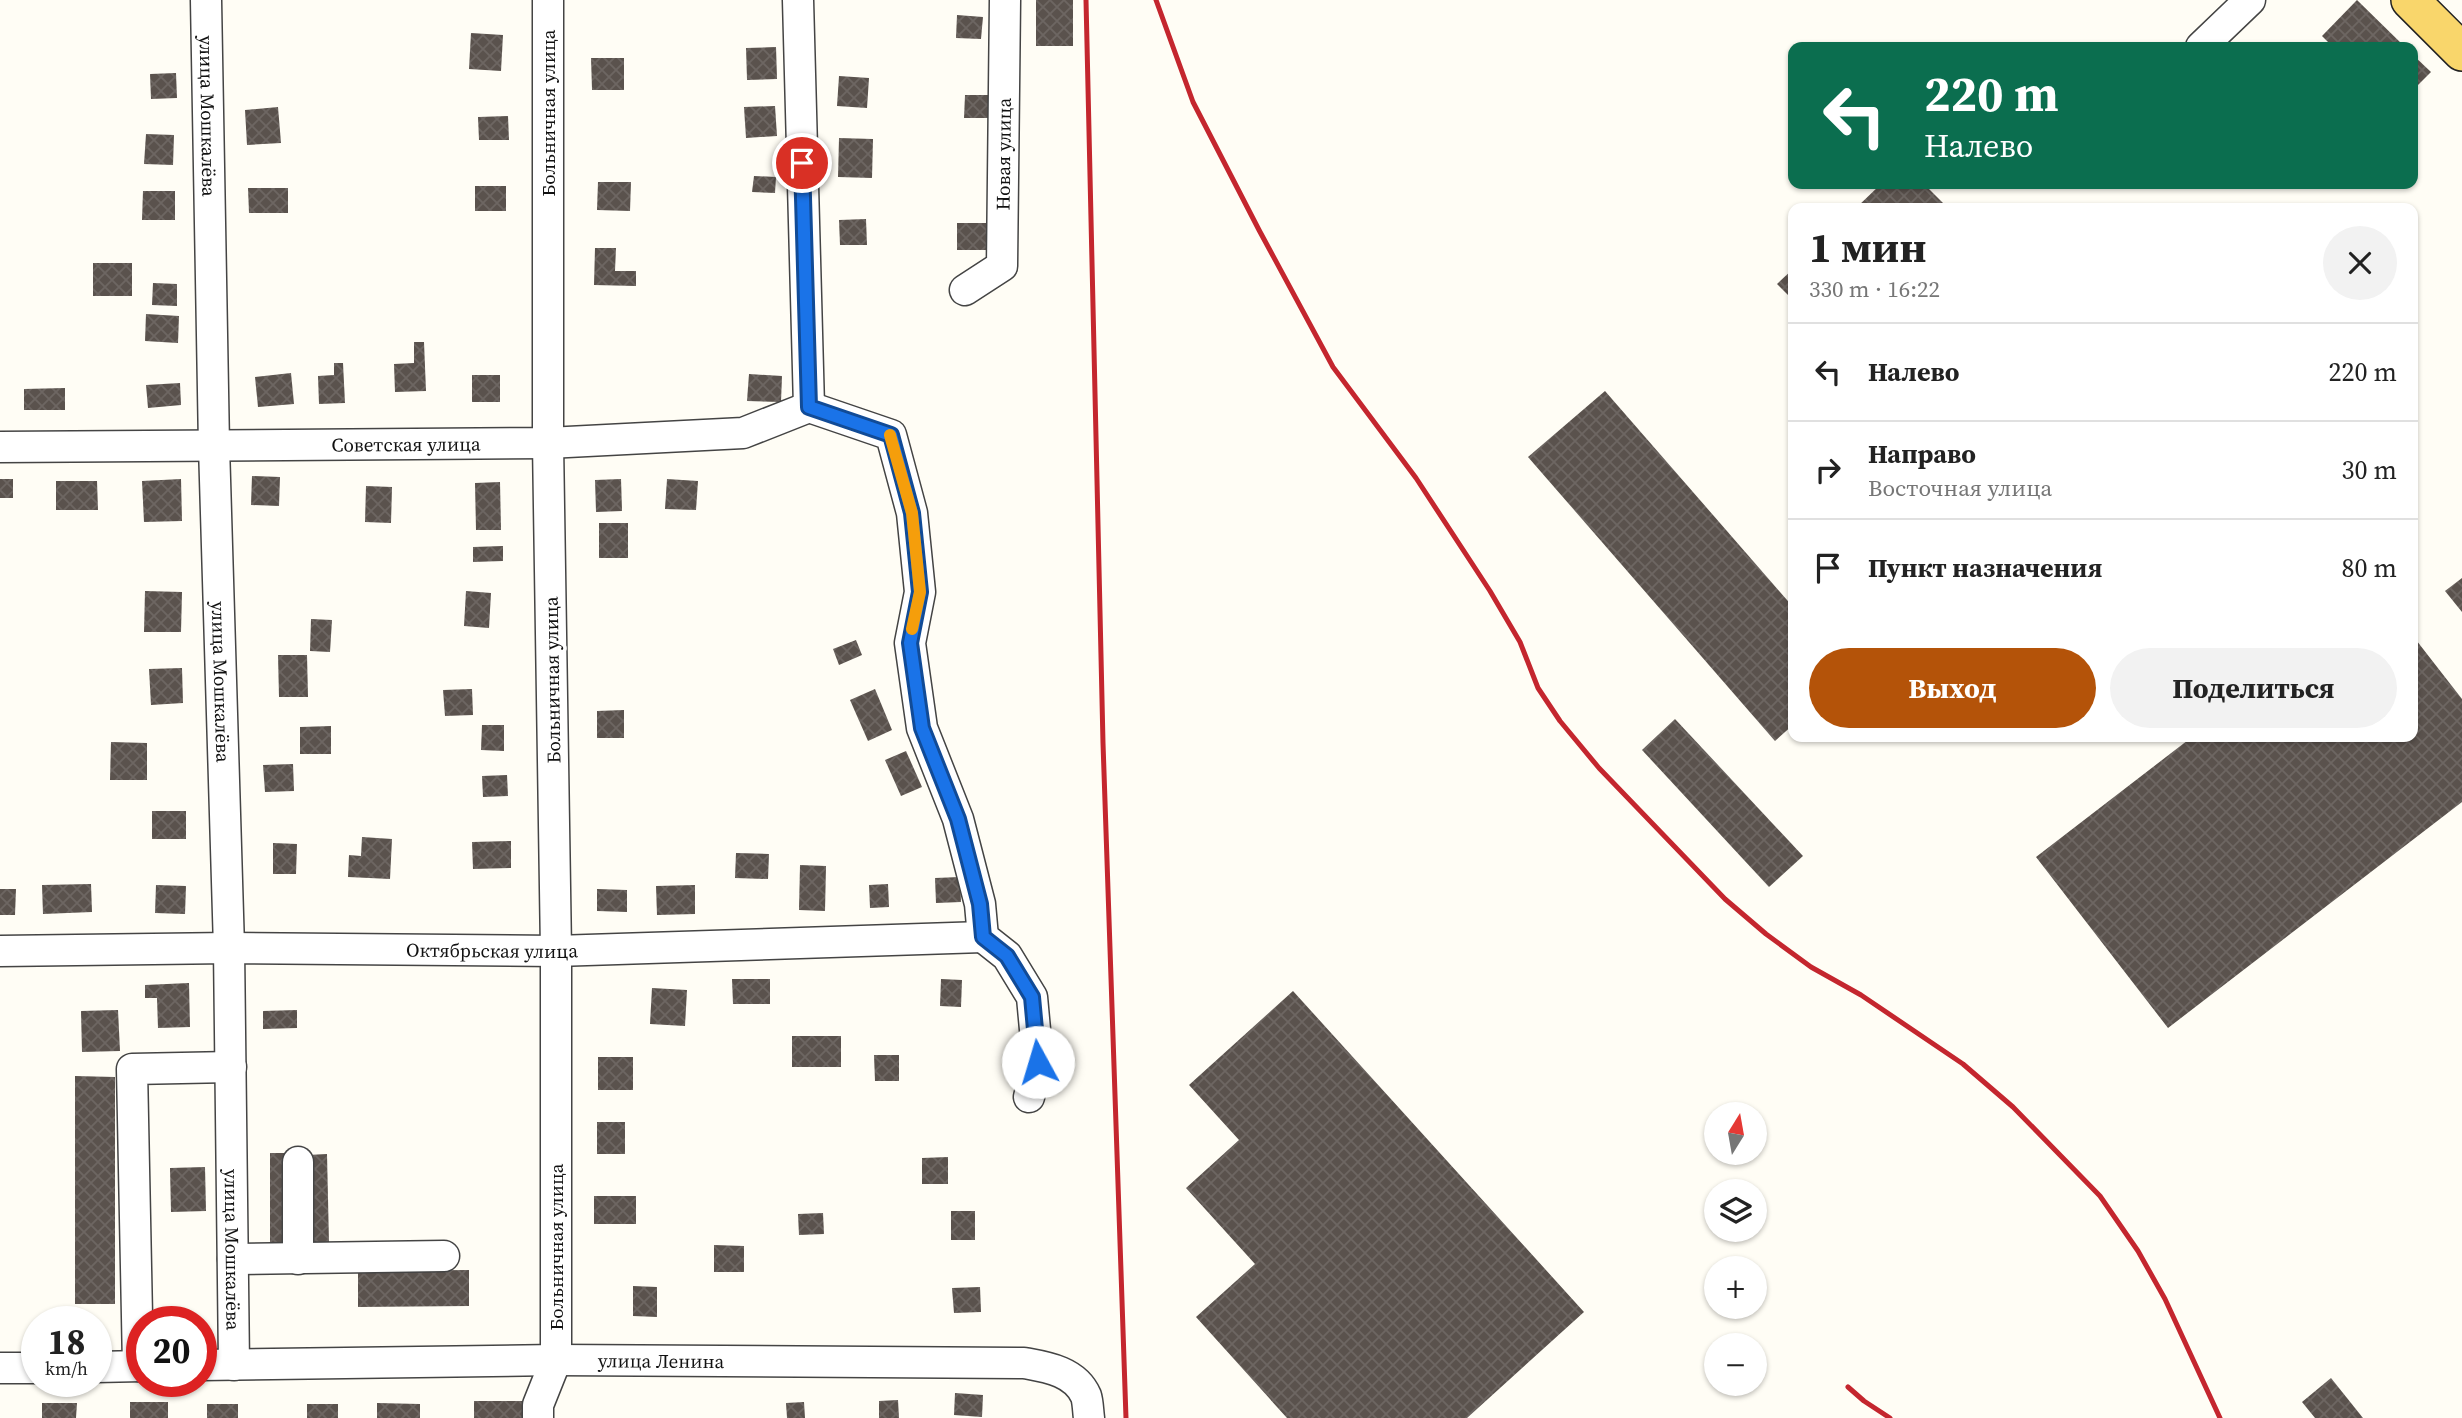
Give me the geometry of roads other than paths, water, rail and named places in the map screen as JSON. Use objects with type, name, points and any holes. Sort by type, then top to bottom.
[{"type":"main road","points":[[2410,0],[2462,52]]},
{"type":"street","name":"улица Мошкалёва","points":[[206,0],[214,446],[229,948],[234,1365]]},
{"type":"street","name":"Больничная улица","points":[[548,0],[548,443],[556,951],[556,1360]]},
{"type":"street","points":[[798,0],[809,407],[891,435],[913,526],[920,592],[910,643],[922,728],[958,819],[980,904],[983,937],[1007,956],[1032,997],[1038,1062],[1029,1097]]},
{"type":"street","name":"Новая улица","points":[[965,290],[1002,265],[1005,0]]},
{"type":"street","points":[[2206,42],[2250,0]]},
{"type":"street","name":"Советская улица","points":[[0,447],[548,443],[743,433],[809,407]]},
{"type":"street","name":"Октябрьская улица","points":[[0,951],[229,948],[556,951],[983,937]]},
{"type":"street","points":[[138,1306],[132,1069],[231,1067]]},
{"type":"street","points":[[298,1162],[298,1259]]},
{"type":"street","points":[[233,1259],[444,1256]]},
{"type":"street","points":[[538,1418],[538,1405],[556,1360]]},
{"type":"street","name":"улица Ленина","points":[[217,1365],[556,1360],[1024,1363],[1051,1367],[1073,1378],[1086,1395],[1089,1418]]},
{"type":"street","points":[[0,1368],[21,1368]]},
{"type":"railway","points":[[1086,0],[1103,743],[1126,1418]]},
{"type":"railway","points":[[1156,0],[1193,102],[1333,367],[1416,478],[1490,591],[1520,642],[1538,688],[1560,721],[1599,768],[1725,899],[1811,967],[1861,995],[1963,1064],[2013,1107],[2100,1196],[2138,1251],[2165,1299],[2220,1418]]},
{"type":"railway","points":[[1848,1387],[1890,1418]]}]
